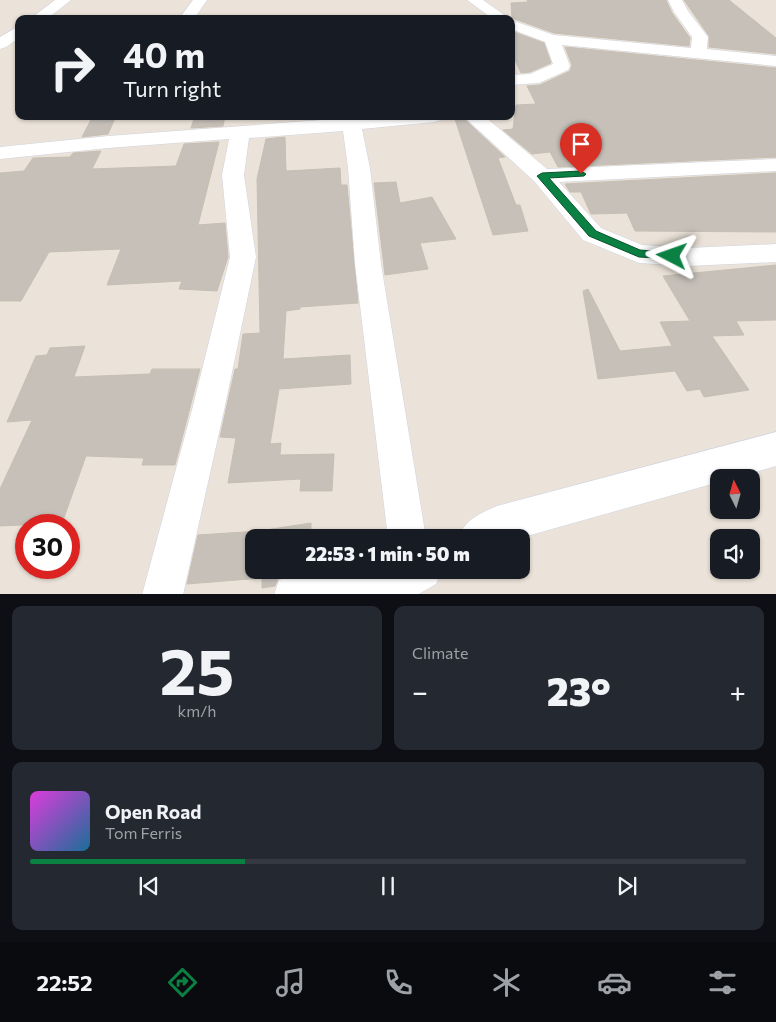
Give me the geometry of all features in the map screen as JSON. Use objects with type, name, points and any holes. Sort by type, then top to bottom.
[{"type":"street","points":[[43,15],[64,0]]},
{"type":"street","points":[[189,15],[200,0]]},
{"type":"street","points":[[474,0],[497,15]]},
{"type":"street","points":[[675,0],[681,12],[700,37],[699,52]]},
{"type":"street","points":[[515,25],[552,39],[776,61]]},
{"type":"street","points":[[3,52],[15,36]]},
{"type":"street","points":[[515,80],[533,79],[562,66],[552,39]]},
{"type":"street","points":[[0,152],[62,145],[352,126],[401,120]]},
{"type":"street","points":[[477,120],[542,176],[592,234],[639,254],[688,257],[776,253]]},
{"type":"street","points":[[352,126],[359,168],[368,264],[406,529]]},
{"type":"street","points":[[162,594],[209,406],[243,257],[233,174],[240,134]]},
{"type":"street","points":[[542,176],[776,164]]},
{"type":"street","points":[[491,529],[497,525],[776,449]]},
{"type":"street","points":[[294,594],[377,579]]},
{"type":"building","points":[[527,0],[666,0],[672,13],[690,38],[689,46],[554,33],[515,19],[515,15],[512,15],[511,3],[528,2]]},
{"type":"building","points":[[684,0],[729,0],[776,38],[776,54],[709,47],[709,36]]},
{"type":"building","points":[[515,32],[544,43],[551,63],[530,72],[521,73],[515,60]]},
{"type":"building","points":[[565,47],[776,68],[776,157],[558,167],[550,152],[532,154],[503,130],[513,129],[516,105],[536,104],[527,86],[540,85],[570,71],[572,65]]},
{"type":"building","points":[[91,120],[114,120],[108,134],[82,137]]},
{"type":"building","points":[[194,120],[224,120],[223,126],[191,128]]},
{"type":"building","points":[[455,120],[465,120],[505,157],[498,158],[516,205],[520,205],[528,231],[493,235]]},
{"type":"building","points":[[285,137],[286,171],[340,168],[341,185],[347,185],[358,303],[300,307],[300,309],[286,311],[283,359],[350,355],[351,384],[279,389],[270,444],[281,443],[280,455],[334,454],[332,491],[300,491],[301,479],[228,483],[236,438],[220,437],[235,369],[238,369],[243,334],[260,333],[257,179],[266,139]]},
{"type":"building","points":[[219,142],[198,225],[225,223],[228,257],[217,291],[179,289],[182,281],[107,285],[121,249],[49,252],[21,301],[0,301],[0,173],[24,171],[33,158],[70,157],[73,153],[101,151],[92,169],[176,166],[184,144]]},
{"type":"building","points":[[776,173],[776,232],[635,231],[627,213],[591,214],[581,192],[570,192],[565,184]]},
{"type":"building","points":[[396,182],[400,203],[432,197],[456,239],[420,243],[428,269],[385,275],[374,183]]},
{"type":"building","points":[[776,265],[776,320],[736,321],[744,335],[712,336],[749,390],[704,397],[700,389],[687,391],[675,371],[598,379],[583,291],[588,289],[620,351],[672,346],[660,322],[690,321],[663,276]]},
{"type":"building","points":[[85,346],[74,377],[150,374],[152,369],[200,369],[175,465],[142,465],[144,458],[86,456],[65,514],[15,514],[15,525],[0,526],[0,489],[32,420],[7,422],[36,356],[47,355],[50,348]]},
{"type":"building","points":[[311,523],[311,529],[272,529]]},
{"type":"building","points":[[245,532],[245,579],[250,579],[187,584],[198,535]]},
{"type":"building","points":[[262,579],[278,579],[275,586],[262,588]]},
{"type":"route","points":[[581,174],[542,176],[592,234],[623,245],[639,254],[672,256]]}]
